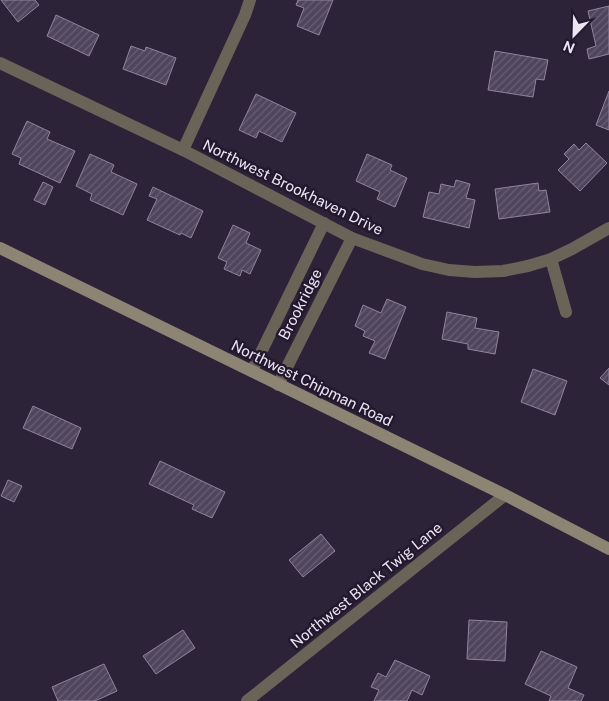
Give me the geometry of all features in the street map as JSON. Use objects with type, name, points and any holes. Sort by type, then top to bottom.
[{"type":"main road","name":"Northwest Chipman Road","points":[[0,248],[505,495],[609,549]]},
{"type":"street","points":[[183,150],[242,23],[250,0]]},
{"type":"street","name":"Northwest Brookhaven Drive","points":[[0,63],[183,150],[352,238],[422,264],[449,270],[503,272],[551,259],[609,228]]},
{"type":"street","name":"Brookridge","points":[[252,371],[324,224]]},
{"type":"street","name":"Brookridge","points":[[278,385],[352,238]]},
{"type":"street","points":[[551,259],[566,312]]},
{"type":"street","name":"Northwest Black Twig Lane","points":[[247,701],[505,495]]},
{"type":"building","points":[[1,0],[35,0],[39,5],[18,22]]},
{"type":"building","points":[[298,0],[333,0],[319,35],[297,26],[304,8],[296,5]]},
{"type":"building","points":[[609,6],[609,54],[589,59],[587,49],[596,46],[588,11]]},
{"type":"building","points":[[56,15],[99,35],[89,56],[47,36]]},
{"type":"building","points":[[131,46],[145,51],[146,47],[176,58],[166,85],[123,69]]},
{"type":"building","points":[[495,51],[548,60],[544,80],[536,79],[533,97],[488,90]]},
{"type":"building","points":[[609,91],[609,130],[596,125]]},
{"type":"building","points":[[256,94],[296,113],[282,142],[259,131],[256,138],[239,130]]},
{"type":"building","points":[[27,121],[50,132],[47,139],[75,151],[60,183],[19,164],[21,158],[12,154]]},
{"type":"building","points":[[586,143],[607,163],[580,191],[558,170],[569,159],[564,154],[574,144],[579,150]]},
{"type":"building","points":[[90,154],[114,165],[111,172],[137,184],[123,215],[90,200],[92,194],[76,186]]},
{"type":"building","points":[[367,154],[392,165],[390,170],[407,178],[395,207],[377,199],[380,192],[356,181]]},
{"type":"building","points":[[456,180],[470,184],[466,198],[475,200],[469,228],[423,217],[429,192],[439,194],[441,184],[454,187]]},
{"type":"building","points":[[43,182],[53,187],[45,205],[34,200]]},
{"type":"building","points":[[538,183],[539,191],[546,190],[550,212],[499,219],[495,189]]},
{"type":"building","points":[[153,187],[203,211],[191,238],[147,220],[157,199],[149,196]]},
{"type":"building","points":[[233,225],[250,233],[246,243],[261,250],[250,274],[242,270],[240,276],[224,269],[227,262],[218,258]]},
{"type":"building","points":[[387,299],[406,307],[385,359],[369,353],[375,341],[363,336],[365,331],[355,326],[363,305],[381,313]]},
{"type":"building","points":[[447,312],[477,318],[475,328],[499,332],[495,354],[468,349],[468,344],[442,339]]},
{"type":"building","points":[[609,368],[609,385],[600,378]]},
{"type":"building","points":[[533,369],[567,381],[555,415],[521,402]]},
{"type":"building","points":[[33,406],[81,428],[72,449],[23,428]]},
{"type":"building","points":[[160,461],[225,492],[212,518],[192,509],[194,505],[149,484]]},
{"type":"building","points":[[8,480],[22,486],[14,502],[1,496]]},
{"type":"building","points":[[321,534],[335,551],[303,577],[289,560]]},
{"type":"building","points":[[469,620],[507,622],[505,661],[467,659]]},
{"type":"building","points":[[183,630],[195,648],[156,674],[143,656]]},
{"type":"building","points":[[541,651],[577,667],[568,688],[584,695],[581,701],[549,701],[551,696],[525,684]]},
{"type":"building","points":[[395,660],[430,676],[422,695],[412,690],[407,701],[374,701],[379,690],[371,687],[378,673],[386,677]]},
{"type":"building","points":[[104,664],[117,691],[95,701],[58,701],[52,687]]}]
